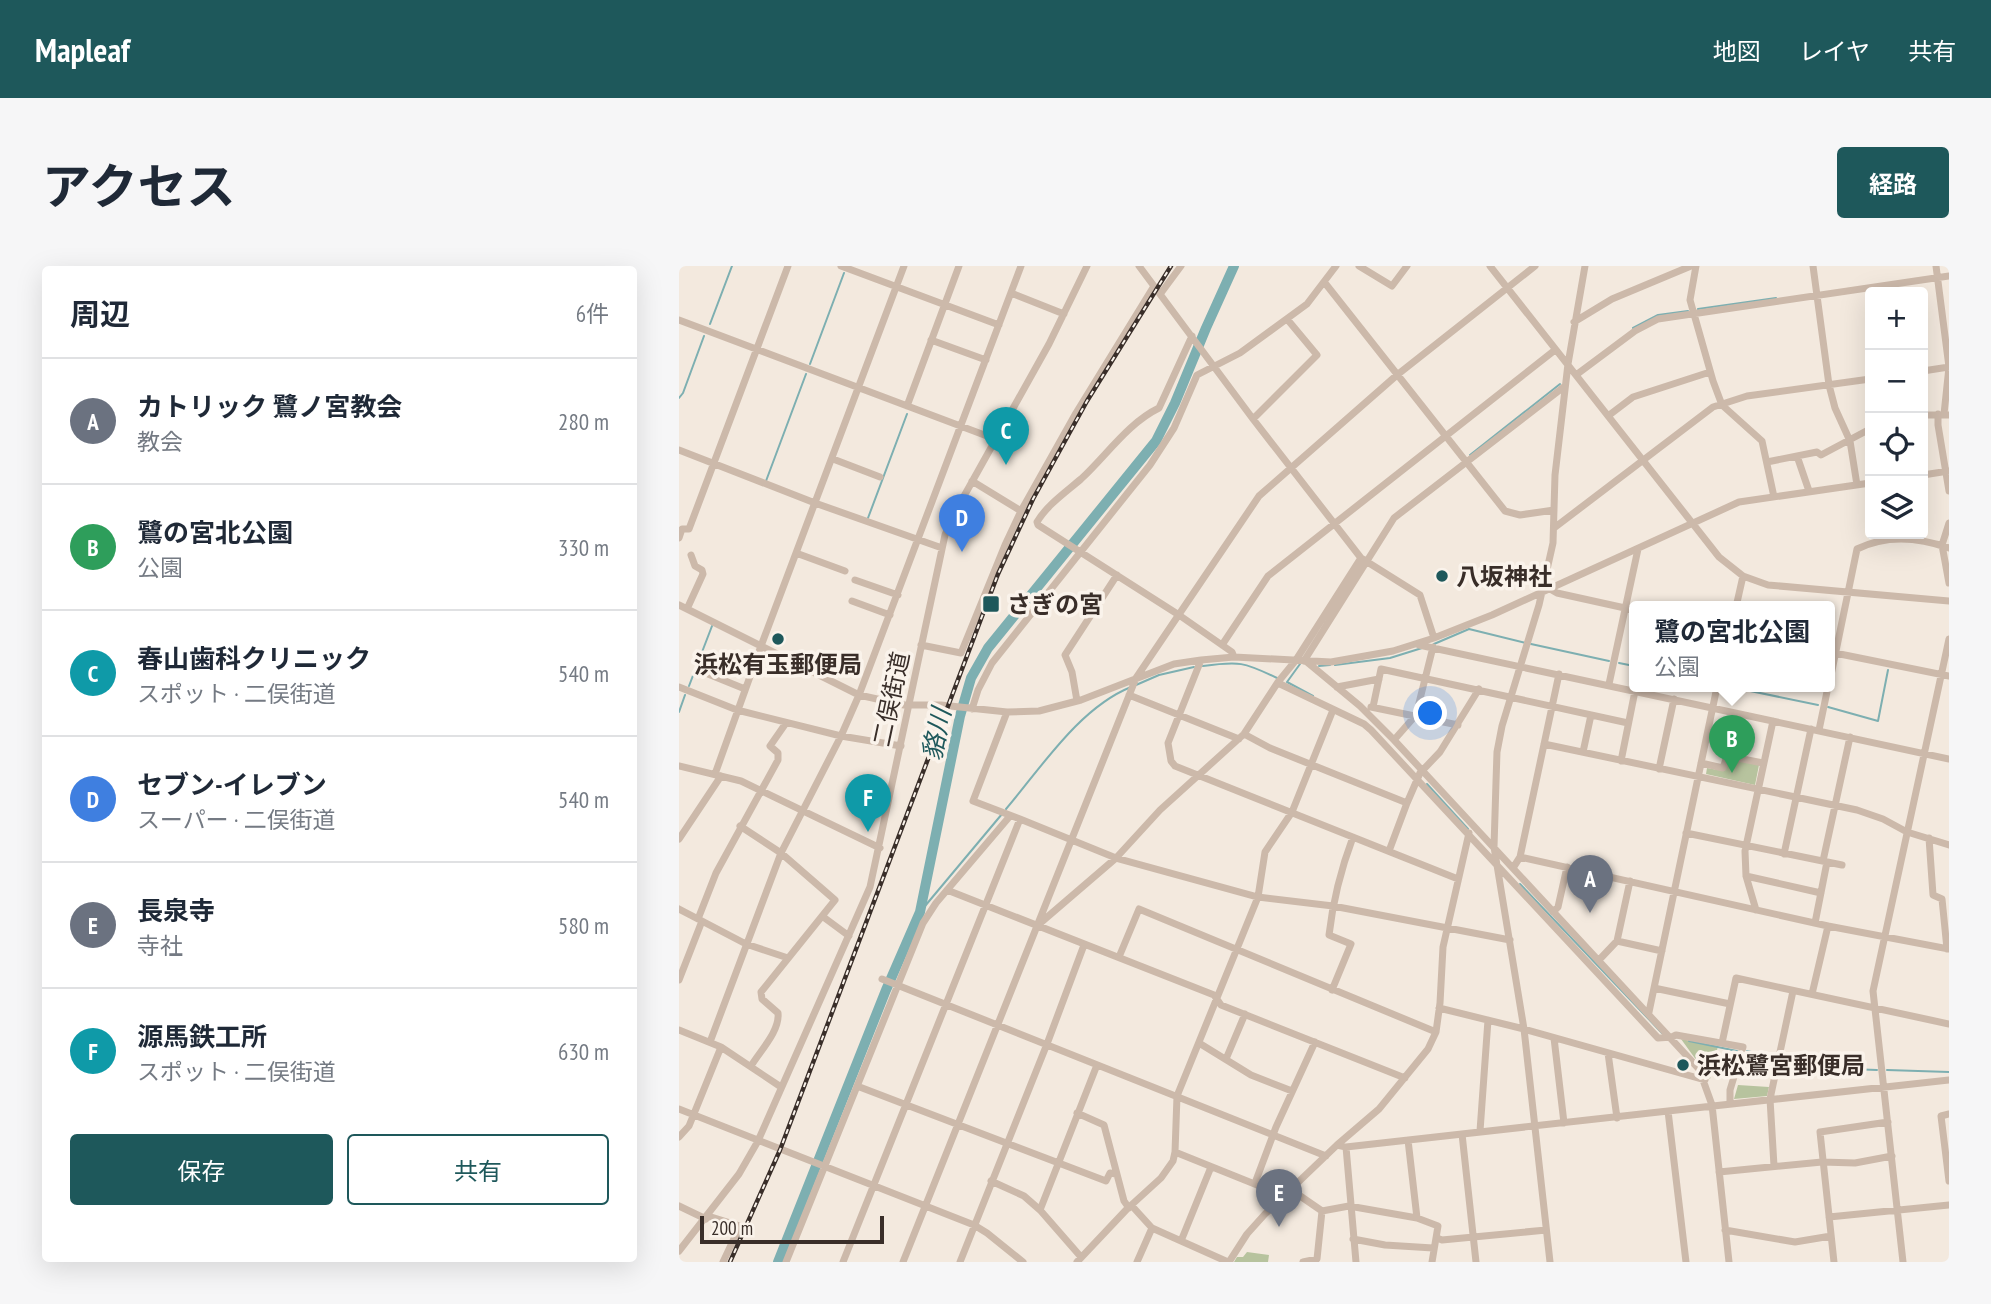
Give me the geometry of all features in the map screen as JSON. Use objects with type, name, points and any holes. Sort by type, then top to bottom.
[{"type":"street","points":[[679,538],[682,529],[689,529],[788,266]]},
{"type":"street","points":[[841,266],[999,325]]},
{"type":"street","points":[[679,839],[718,775],[737,710],[904,266]]},
{"type":"street","points":[[907,405],[934,341],[959,266]]},
{"type":"street","points":[[710,1042],[781,853],[859,695],[1021,266]]},
{"type":"street","name":"二俣街道","points":[[679,1251],[739,1174],[758,1141],[870,887],[944,535],[1064,314],[1087,266]]},
{"type":"street","points":[[1139,266],[1290,468],[1363,560],[1420,595],[1433,644],[1416,715],[1394,740]]},
{"type":"street","points":[[1161,293],[1181,266]]},
{"type":"street","points":[[970,709],[992,663],[1077,550],[1150,465],[1174,428],[1197,375],[1240,353],[1307,304],[1336,266]]},
{"type":"street","points":[[1359,266],[1392,286],[1407,266]]},
{"type":"street","points":[[1490,266],[1692,524],[1719,557],[1743,576],[1767,585],[1949,601]]},
{"type":"street","points":[[903,1262],[1135,680],[1254,502],[1397,375],[1535,266]]},
{"type":"street","points":[[1550,1262],[1524,1029],[1494,850],[1497,752],[1502,726],[1542,594],[1554,528],[1555,475],[1565,386],[1585,266]]},
{"type":"street","points":[[1574,322],[1612,299],[1694,266],[1691,300],[1710,372],[1721,403],[1762,441],[1774,497]]},
{"type":"street","points":[[1813,266],[1829,385],[1835,408],[1850,441],[1857,485]]},
{"type":"street","points":[[1936,266],[1949,367],[1944,415],[1938,425],[1948,471],[1949,491]]},
{"type":"street","points":[[1576,375],[1635,331],[1658,319],[1949,276]]},
{"type":"street","points":[[1325,283],[1509,514],[1554,510]]},
{"type":"street","points":[[921,645],[961,653],[1021,511],[1070,422],[1154,286]]},
{"type":"street","points":[[1011,293],[1064,314]]},
{"type":"street","points":[[1253,419],[1317,355],[1287,319]]},
{"type":"street","points":[[679,320],[995,439]]},
{"type":"street","points":[[1194,339],[1159,408],[1140,421],[1040,517],[1038,525],[1179,615],[1232,652],[1234,657]]},
{"type":"street","points":[[934,341],[986,360]]},
{"type":"street","points":[[1222,645],[1268,576],[1555,350]]},
{"type":"street","points":[[1928,370],[1949,367]]},
{"type":"street","points":[[1608,415],[1633,397],[1710,372]]},
{"type":"street","points":[[1554,528],[1704,412],[1721,403],[1747,396],[1865,380]]},
{"type":"street","points":[[1036,926],[1116,858],[1160,810],[1242,736],[1280,680],[1302,661],[1363,560],[1394,518],[1565,386]]},
{"type":"street","points":[[1767,462],[1817,452],[1821,455],[1865,432]]},
{"type":"street","points":[[679,450],[815,503],[942,548]]},
{"type":"street","points":[[1797,456],[1809,491]]},
{"type":"street","points":[[833,458],[880,477]]},
{"type":"street","points":[[1928,474],[1948,471]]},
{"type":"street","points":[[972,481],[1021,511]]},
{"type":"street","points":[[1433,644],[1739,502],[1865,484]]},
{"type":"street","points":[[1949,523],[1945,546],[1949,583]]},
{"type":"street","points":[[1835,644],[1859,547],[1901,537],[1945,546]]},
{"type":"street","points":[[1631,601],[1638,549]]},
{"type":"street","points":[[796,553],[845,571]]},
{"type":"street","points":[[687,609],[703,574],[702,570],[695,566],[691,555]]},
{"type":"street","points":[[1077,701],[1072,672],[1065,655],[1117,575]]},
{"type":"street","points":[[1737,601],[1743,576]]},
{"type":"street","points":[[855,580],[898,595]]},
{"type":"street","points":[[1551,589],[1557,593],[1629,609]]},
{"type":"street","points":[[852,601],[890,615]]},
{"type":"street","points":[[679,605],[859,695],[908,705],[933,704],[1007,712],[1039,710],[1077,701],[1174,664],[1199,665],[1234,657],[1331,662],[1361,658],[1418,644],[1433,644],[1629,689]]},
{"type":"street","points":[[1609,684],[1629,613]]},
{"type":"street","points":[[1903,1262],[1873,991],[1923,753],[1945,676],[1949,639]]},
{"type":"street","points":[[1835,652],[1945,676]]},
{"type":"street","points":[[1302,661],[1360,706],[1394,740],[1419,775]]},
{"type":"street","points":[[1199,665],[1168,743],[1171,761],[1182,769],[1458,879]]},
{"type":"street","points":[[1373,707],[1381,669],[1628,723]]},
{"type":"street","points":[[708,674],[745,689]]},
{"type":"street","points":[[1513,868],[1520,857],[1559,674]]},
{"type":"street","points":[[1337,687],[1379,679]]},
{"type":"street","points":[[1280,680],[1371,730],[1513,868],[1699,1069],[1712,1105],[1729,1262]]},
{"type":"street","points":[[679,687],[737,710],[841,736],[901,746]]},
{"type":"street","points":[[1389,851],[1419,775],[1440,752],[1479,689]]},
{"type":"street","points":[[1621,761],[1635,692]]},
{"type":"street","points":[[1640,692],[1949,758]]},
{"type":"street","points":[[1649,1013],[1716,692]]},
{"type":"street","points":[[1784,854],[1826,692]]},
{"type":"street","points":[[1130,693],[1407,803]]},
{"type":"street","points":[[1659,769],[1674,699]]},
{"type":"street","points":[[1360,706],[1458,725]]},
{"type":"street","points":[[991,1181],[1024,1196],[1040,1210],[1079,1259],[1161,1178],[1173,1161],[1175,1152],[1177,1096],[1258,897],[1265,852],[1292,812],[1333,710]]},
{"type":"street","points":[[1007,712],[973,801],[1116,858],[1258,897],[1332,906],[1510,940]]},
{"type":"street","points":[[1583,752],[1591,715]]},
{"type":"street","points":[[1756,910],[1746,876],[1746,845],[1773,721]]},
{"type":"street","points":[[679,980],[716,873],[779,756],[770,744],[786,723]]},
{"type":"street","points":[[1815,922],[1834,806],[1850,737]]},
{"type":"street","points":[[1544,744],[1868,813],[1907,832],[1949,845]]},
{"type":"street","points":[[1701,763],[1723,768],[1727,756],[1763,763]]},
{"type":"street","points":[[679,766],[737,779],[880,848]]},
{"type":"street","points":[[788,1261],[923,923],[1005,814]]},
{"type":"street","points":[[843,1262],[1020,819]]},
{"type":"street","points":[[740,826],[781,853],[835,900],[761,992],[762,999],[778,1013],[779,1018],[773,1033],[751,1066]]},
{"type":"street","points":[[1470,829],[1497,864],[1658,1038],[1671,1036],[1743,1047],[1730,1090],[1730,1103]]},
{"type":"street","points":[[1077,1112],[1103,1123],[1124,1201],[1152,1227],[1229,1262],[1247,1234],[1282,1195],[1379,1110],[1428,1049],[1436,1032],[1443,947],[1470,829]]},
{"type":"street","points":[[1686,833],[1842,866]]},
{"type":"street","points":[[1332,990],[1351,944],[1329,935],[1332,906],[1341,868],[1353,837]]},
{"type":"street","points":[[1520,857],[1828,926],[1948,949],[1942,899],[1933,895],[1929,838]]},
{"type":"street","points":[[1553,912],[1558,907],[1567,867]]},
{"type":"street","points":[[1746,876],[1821,893]]},
{"type":"street","points":[[1599,960],[1617,941],[1629,881]]},
{"type":"street","points":[[947,890],[1214,995],[1221,1005],[1405,1078]]},
{"type":"street","points":[[679,909],[746,944],[787,958]]},
{"type":"street","points":[[1119,957],[1139,909],[1436,1032]]},
{"type":"street","points":[[822,916],[849,936]]},
{"type":"street","points":[[1812,994],[1828,926]]},
{"type":"street","points":[[1617,941],[1662,951]]},
{"type":"street","points":[[960,1262],[1084,945]]},
{"type":"street","points":[[1722,1043],[1736,978],[1949,1024]]},
{"type":"street","points":[[883,979],[1326,1156]]},
{"type":"street","points":[[1654,988],[1730,1004]]},
{"type":"street","points":[[1774,1166],[1770,1099],[1793,991]]},
{"type":"street","points":[[1439,1008],[1705,1080]]},
{"type":"street","points":[[1226,1059],[1245,1014]]},
{"type":"street","points":[[1480,1131],[1488,1020]]},
{"type":"street","points":[[679,1030],[720,1047],[781,1087]]},
{"type":"street","points":[[1554,1038],[1564,1124]]},
{"type":"street","points":[[1255,1183],[1273,1135],[1315,1042]]},
{"type":"street","points":[[1199,1043],[1251,1075],[1292,1091]]},
{"type":"street","points":[[679,1137],[689,1126],[720,1047]]},
{"type":"street","points":[[1608,1053],[1617,1118]]},
{"type":"street","points":[[1040,1210],[1097,1065]]},
{"type":"street","points":[[1341,1146],[1564,1124],[1949,1080]]},
{"type":"street","points":[[857,1086],[958,1122],[1106,1181],[1110,1173],[1116,1174]]},
{"type":"street","points":[[679,1109],[974,1225],[1023,1262]]},
{"type":"street","points":[[1668,1111],[1686,1262]]},
{"type":"street","points":[[1949,1114],[1941,1116],[1949,1181]]},
{"type":"street","points":[[1834,1262],[1820,1132],[1888,1122]]},
{"type":"street","points":[[1462,1134],[1476,1262]]},
{"type":"street","points":[[1408,1140],[1417,1217]]},
{"type":"street","points":[[1341,1146],[1356,1262]]},
{"type":"street","points":[[1175,1152],[1282,1195]]},
{"type":"street","points":[[1719,1172],[1822,1162],[1854,1163],[1892,1156]]},
{"type":"street","points":[[1181,1241],[1211,1167]]},
{"type":"street","points":[[1290,1189],[1322,1211],[1349,1206],[1417,1217],[1438,1226],[1432,1262]]},
{"type":"street","points":[[1829,1217],[1949,1205]]},
{"type":"street","points":[[679,1206],[740,1226],[723,1262]]},
{"type":"street","points":[[1303,1262],[1317,1259],[1322,1211]]},
{"type":"street","points":[[1137,1262],[1152,1227]]},
{"type":"street","points":[[1437,1238],[1474,1238],[1546,1230]]},
{"type":"street","points":[[1725,1230],[1795,1242],[1832,1236]]},
{"type":"street","points":[[1353,1239],[1385,1245],[1433,1248]]},
{"type":"green space","points":[[1729,759],[1759,765],[1755,785],[1706,774],[1707,768],[1724,771]]},
{"type":"green space","points":[[1681,1039],[1718,1046],[1710,1079]]},
{"type":"green space","points":[[1738,1085],[1769,1087],[1767,1096],[1734,1099]]},
{"type":"green space","points":[[1247,1252],[1269,1255],[1268,1262],[1234,1262],[1237,1257],[1243,1257]]},
{"type":"waterway","points":[[710,324],[732,266]]},
{"type":"waterway","name":"貉川","points":[[778,1262],[886,990],[920,912],[960,716],[971,678],[988,648],[1156,441],[1234,266]]},
{"type":"waterway","points":[[810,364],[844,273]]},
{"type":"waterway","points":[[1698,309],[1776,298]]},
{"type":"waterway","points":[[1633,328],[1658,315],[1688,311]]},
{"type":"waterway","points":[[679,398],[704,336]]},
{"type":"waterway","points":[[766,481],[806,374]]},
{"type":"waterway","points":[[1470,455],[1560,384]]},
{"type":"waterway","points":[[868,518],[907,414]]},
{"type":"waterway","points":[[689,686],[712,626]]},
{"type":"waterway","points":[[1434,644],[1469,629],[1526,643]]},
{"type":"waterway","points":[[1531,644],[1609,661]]},
{"type":"waterway","points":[[1335,665],[1390,658],[1422,648]]},
{"type":"waterway","points":[[1619,663],[1629,665]]},
{"type":"waterway","points":[[1203,666],[1241,664],[1277,678]]},
{"type":"waterway","points":[[1300,664],[1287,682],[1313,696]]},
{"type":"waterway","points":[[1319,666],[1330,665]]},
{"type":"waterway","points":[[1136,685],[1159,675],[1194,667]]},
{"type":"waterway","points":[[1828,707],[1878,721],[1888,670]]},
{"type":"waterway","points":[[1006,809],[1078,724],[1094,709],[1131,687]]},
{"type":"waterway","points":[[1755,692],[1818,705]]},
{"type":"waterway","points":[[679,712],[685,695]]},
{"type":"waterway","points":[[1427,784],[1468,829]]},
{"type":"waterway","points":[[920,912],[1002,814]]},
{"type":"waterway","points":[[1520,884],[1663,1034]]},
{"type":"waterway","points":[[1689,1041],[1737,1051]]},
{"type":"waterway","points":[[1747,1051],[1774,1057]]},
{"type":"waterway","points":[[1784,1059],[1823,1068],[1877,1070]]},
{"type":"waterway","points":[[1887,1070],[1949,1072]]},
{"type":"railway","points":[[730,1262],[780,1150],[998,574],[1033,499],[1087,401],[1171,266]]},
{"type":"place","name":"春山歯科クリニック","points":[[1006,465]]},
{"type":"place","name":"セブン-イレブン","points":[[962,552]]},
{"type":"place","name":"八坂神社","points":[[1442,576]]},
{"type":"place","name":"さぎの宮","points":[[991,604]]},
{"type":"place","name":"浜松有玉郵便局","points":[[778,639]]},
{"type":"place","name":"鷺の宮北公園","points":[[1732,773]]},
{"type":"place","name":"源馬鉄工所","points":[[868,832]]},
{"type":"place","name":"カトリック 鷺ノ宮教会","points":[[1590,913]]},
{"type":"place","name":"浜松鷺宮郵便局","points":[[1683,1065]]},
{"type":"place","name":"長泉寺","points":[[1279,1227]]}]
